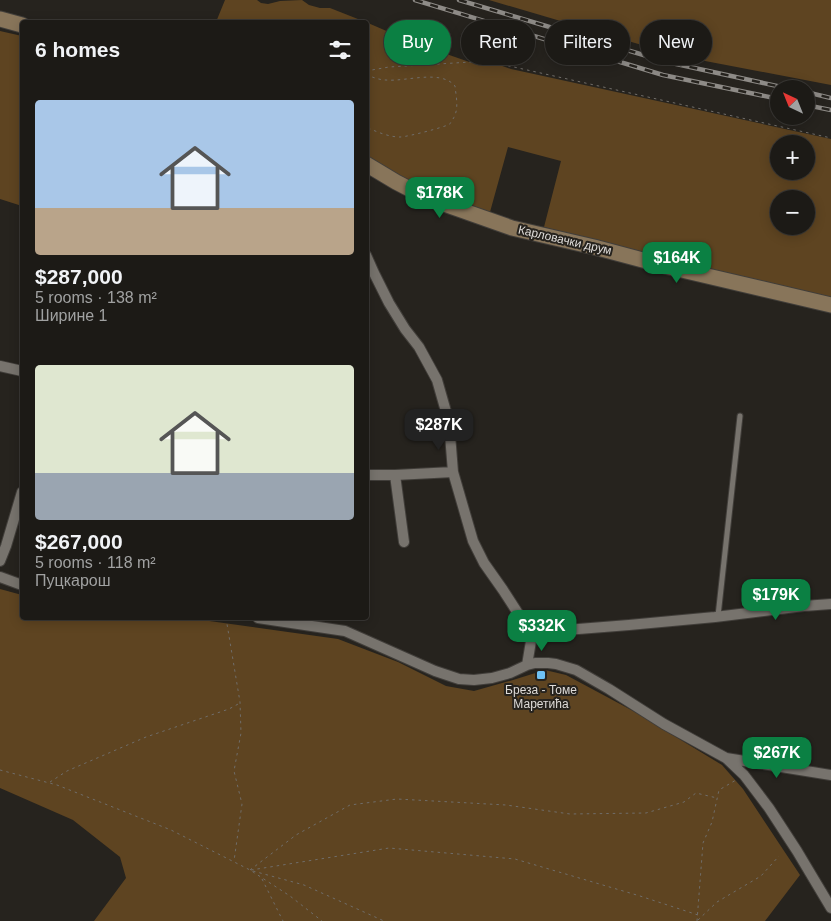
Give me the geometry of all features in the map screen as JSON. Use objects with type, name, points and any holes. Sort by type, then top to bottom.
[{"type":"main road","points":[[0,19],[20,24]]},
{"type":"main road","name":"Карловачки друм","points":[[369,166],[427,198],[512,228],[594,246],[669,267],[831,305]]},
{"type":"street","points":[[369,261],[389,303],[419,347],[437,380],[449,422],[453,472],[465,516],[473,541],[484,563],[532,635],[527,665]]},
{"type":"street","points":[[0,366],[20,371]]},
{"type":"street","points":[[369,475],[453,472]]},
{"type":"street","points":[[395,475],[404,542]]},
{"type":"street","points":[[0,561],[20,499]]},
{"type":"street","points":[[0,577],[20,584]]},
{"type":"street","points":[[532,635],[553,631],[831,604]]},
{"type":"street","points":[[271,620],[345,631],[435,671],[459,679],[492,678],[515,672],[535,663],[564,665],[576,670],[664,724],[726,758],[744,775],[769,808],[831,908]]},
{"type":"street","points":[[726,758],[831,775]]},
{"type":"lane","points":[[718,616],[740,416]]},
{"type":"path","points":[[369,70],[389,67],[487,61],[831,138]]},
{"type":"path","points":[[369,76],[388,80],[416,77],[442,78],[452,82],[455,86],[457,99],[454,118],[450,124],[442,127],[402,137],[392,136],[369,128]]},
{"type":"path","points":[[226,620],[240,702],[241,733],[234,771],[242,804],[234,862]]},
{"type":"path","points":[[49,783],[67,771],[146,737],[229,709],[240,702]]},
{"type":"path","points":[[0,770],[57,785],[170,830],[262,877],[322,921]]},
{"type":"path","points":[[697,921],[703,843],[712,822],[719,790],[744,775]]},
{"type":"path","points":[[250,870],[296,835],[350,805],[397,799],[506,805],[570,814],[646,813],[684,802],[696,793],[717,798]]},
{"type":"path","points":[[250,870],[389,848],[515,859],[698,915]]},
{"type":"path","points":[[697,921],[717,902],[761,876],[779,856]]},
{"type":"path","points":[[250,870],[304,885],[384,921]]},
{"type":"path","points":[[262,877],[283,921]]},
{"type":"shaded area","points":[[225,0],[257,0],[268,4],[280,1],[302,0],[309,5],[330,8],[360,20],[217,20]]},
{"type":"shaded area","points":[[489,0],[831,0],[831,85],[815,82],[815,80],[805,80],[712,62],[712,20],[640,20],[640,45],[630,42],[630,20],[557,20]]},
{"type":"shaded area","points":[[369,23],[384,30],[384,65],[451,65],[451,56],[461,59],[461,65],[500,65],[813,135],[770,135],[770,180],[815,180],[815,136],[831,139],[831,300],[671,261],[544,227],[561,161],[508,147],[490,212],[432,194],[369,160]]},
{"type":"shaded area","points":[[0,31],[20,36],[20,205],[0,199]]},
{"type":"shaded area","points":[[0,589],[20,594],[20,620],[202,620],[338,639],[398,662],[446,686],[474,691],[545,670],[566,675],[635,712],[722,765],[743,789],[800,875],[765,921],[94,921],[126,878],[120,857],[73,820],[0,788]]},
{"type":"railway","points":[[415,0],[663,75],[770,97]]},
{"type":"railway","points":[[459,0],[667,62],[770,84]]},
{"type":"railway","points":[[815,94],[831,98]]},
{"type":"railway","points":[[815,107],[831,110]]},
{"type":"place","name":"Бреза - Томе Маретића","points":[[541,675]]}]
